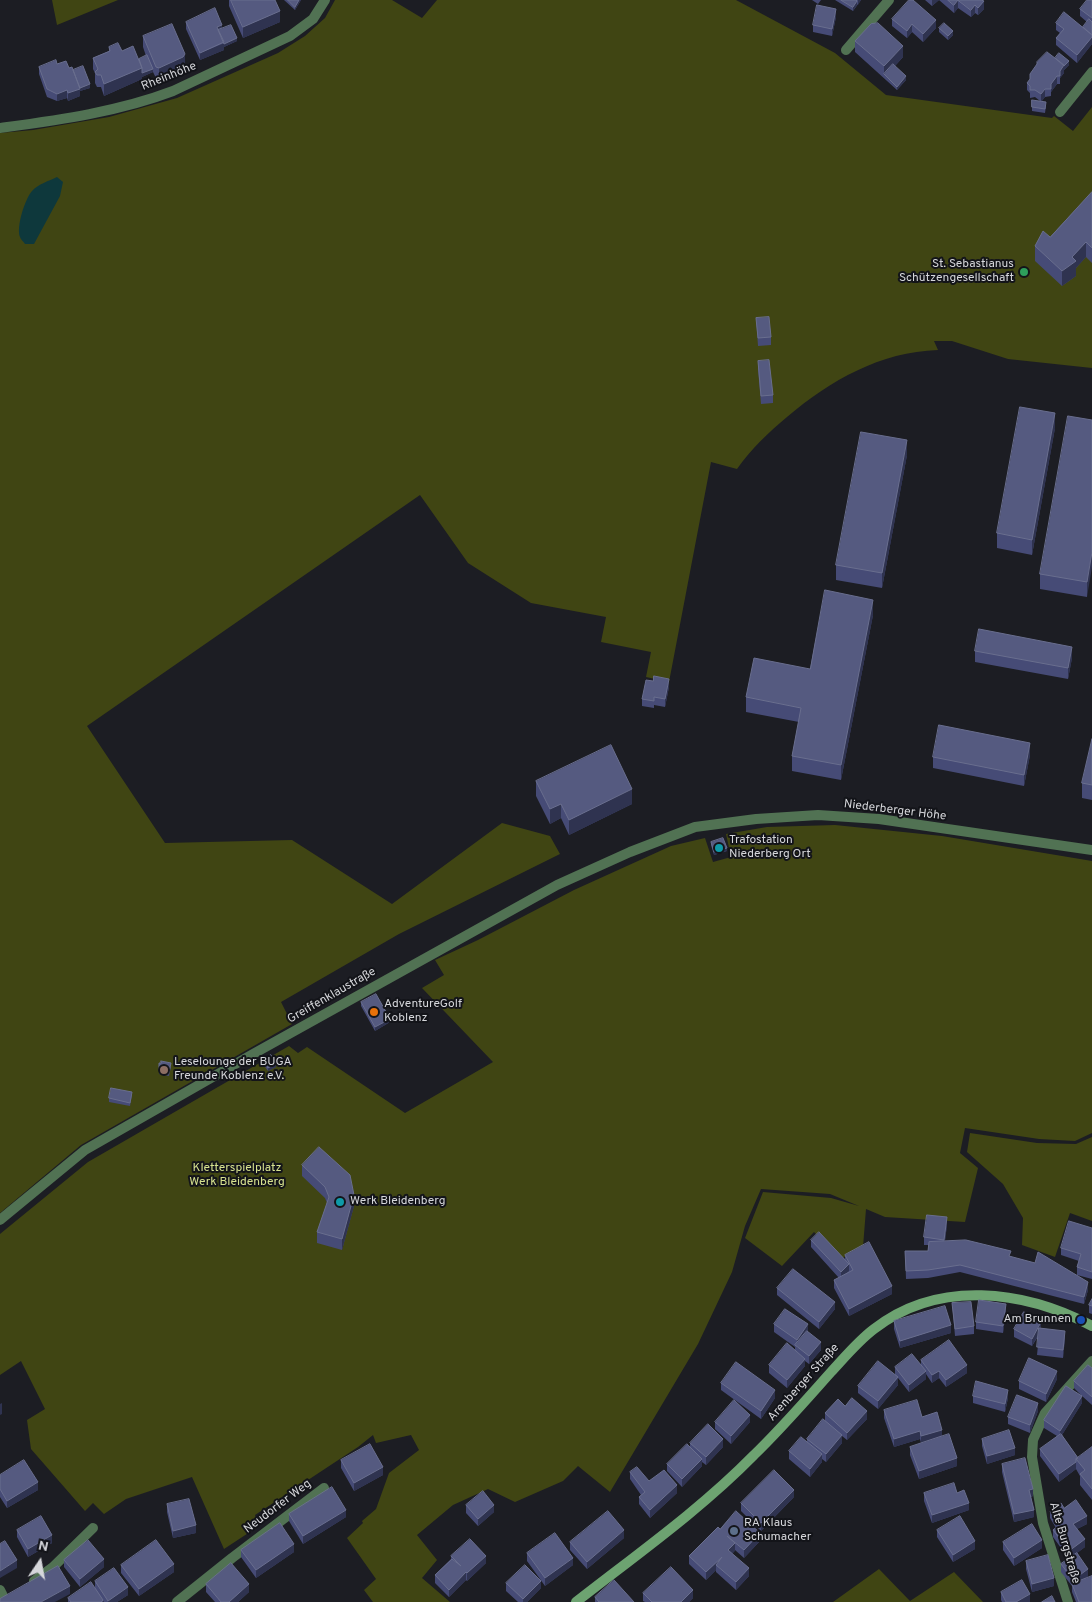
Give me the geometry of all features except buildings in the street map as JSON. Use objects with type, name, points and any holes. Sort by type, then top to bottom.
[{"type":"main road","name":"Arenberger Straße","points":[[576,1602],[700,1504],[734,1474],[860,1341],[889,1318],[926,1302],[964,1295],[982,1294],[1040,1305],[1092,1326]]},
{"type":"street","name":"Rheinhöhe","points":[[0,128],[117,108],[173,91],[290,36],[313,19],[325,0]]},
{"type":"street","points":[[846,50],[889,0]]},
{"type":"street","points":[[1060,112],[1092,72]]},
{"type":"street","name":"Niederberger Höhe","points":[[695,827],[756,819],[818,815],[879,819],[1092,850]]},
{"type":"street","name":"Greiffenklaustraße","points":[[0,1220],[85,1150],[253,1054],[557,885],[630,852],[695,827]]},
{"type":"street","name":"Alte Burgstraße","points":[[1068,1602],[1043,1523],[1032,1457],[1033,1440],[1045,1413],[1092,1361]]},
{"type":"street","name":"Neudorfer Weg","points":[[177,1602],[324,1488]]},
{"type":"street","points":[[24,1588],[53,1567],[94,1528]]},
{"type":"green space","points":[[52,0],[118,0],[57,25]]},
{"type":"green space","points":[[335,0],[392,0],[422,18],[437,0],[736,0],[835,53],[886,95],[1052,118],[1054,116],[1073,131],[1092,107],[1092,368],[1008,359],[952,341],[934,341],[938,350],[896,356],[876,362],[857,370],[821,391],[773,429],[737,469],[711,462],[669,682],[646,677],[651,652],[601,642],[606,617],[531,603],[468,563],[420,495],[87,726],[165,843],[292,840],[392,904],[502,823],[550,836],[560,854],[399,934],[281,1002],[292,1024],[81,1145],[0,1213],[0,133],[33,130],[109,117],[177,98],[278,53],[305,36],[325,18]]},
{"type":"green space","name":"Kletterspielplatz Werk Bleidenberg","points":[[835,825],[942,836],[1092,861],[1092,1133],[1075,1141],[1039,1139],[965,1128],[960,1153],[978,1168],[965,1222],[885,1217],[866,1209],[863,1247],[841,1259],[814,1232],[782,1266],[745,1238],[763,1192],[831,1198],[859,1206],[830,1194],[761,1189],[745,1226],[732,1272],[698,1344],[610,1492],[578,1466],[563,1481],[515,1502],[488,1489],[453,1505],[417,1535],[437,1560],[422,1578],[450,1602],[373,1602],[364,1590],[376,1579],[347,1538],[376,1509],[389,1473],[419,1450],[411,1435],[376,1443],[373,1435],[358,1447],[255,1515],[259,1526],[224,1549],[192,1477],[126,1499],[104,1514],[93,1503],[85,1511],[31,1449],[27,1420],[45,1409],[21,1361],[0,1375],[0,1234],[88,1162],[289,1046],[298,1053],[307,1047],[405,1113],[493,1062],[422,988],[444,975],[435,960],[574,890],[671,846],[705,838],[713,862],[731,857],[726,834],[767,827]]},
{"type":"green space","points":[[970,1133],[1037,1143],[1076,1144],[1092,1137],[1092,1221],[1070,1213],[1055,1257],[1022,1245],[1023,1218],[1003,1184],[967,1152]]},
{"type":"green space","points":[[879,1569],[910,1601],[954,1572],[983,1602],[833,1602]]},
{"type":"water","points":[[57,177],[63,182],[60,196],[34,244],[25,244],[21,240],[19,227],[29,195],[40,185]]},
{"type":"place","name":"St. Sebastianus Schützengesellschaft","points":[[1024,272]]},
{"type":"place","name":"Trafostation Niederberg Ort","points":[[719,848]]},
{"type":"place","name":"AdventureGolf Koblenz","points":[[374,1012]]},
{"type":"place","name":"Leselounge der BUGA Freunde Koblenz e.V.","points":[[164,1070]]},
{"type":"place","name":"Werk Bleidenberg","points":[[340,1202]]},
{"type":"place","name":"Am Brunnen","points":[[1081,1320]]},
{"type":"place","name":"RA Klaus Schumacher","points":[[734,1531]]}]
